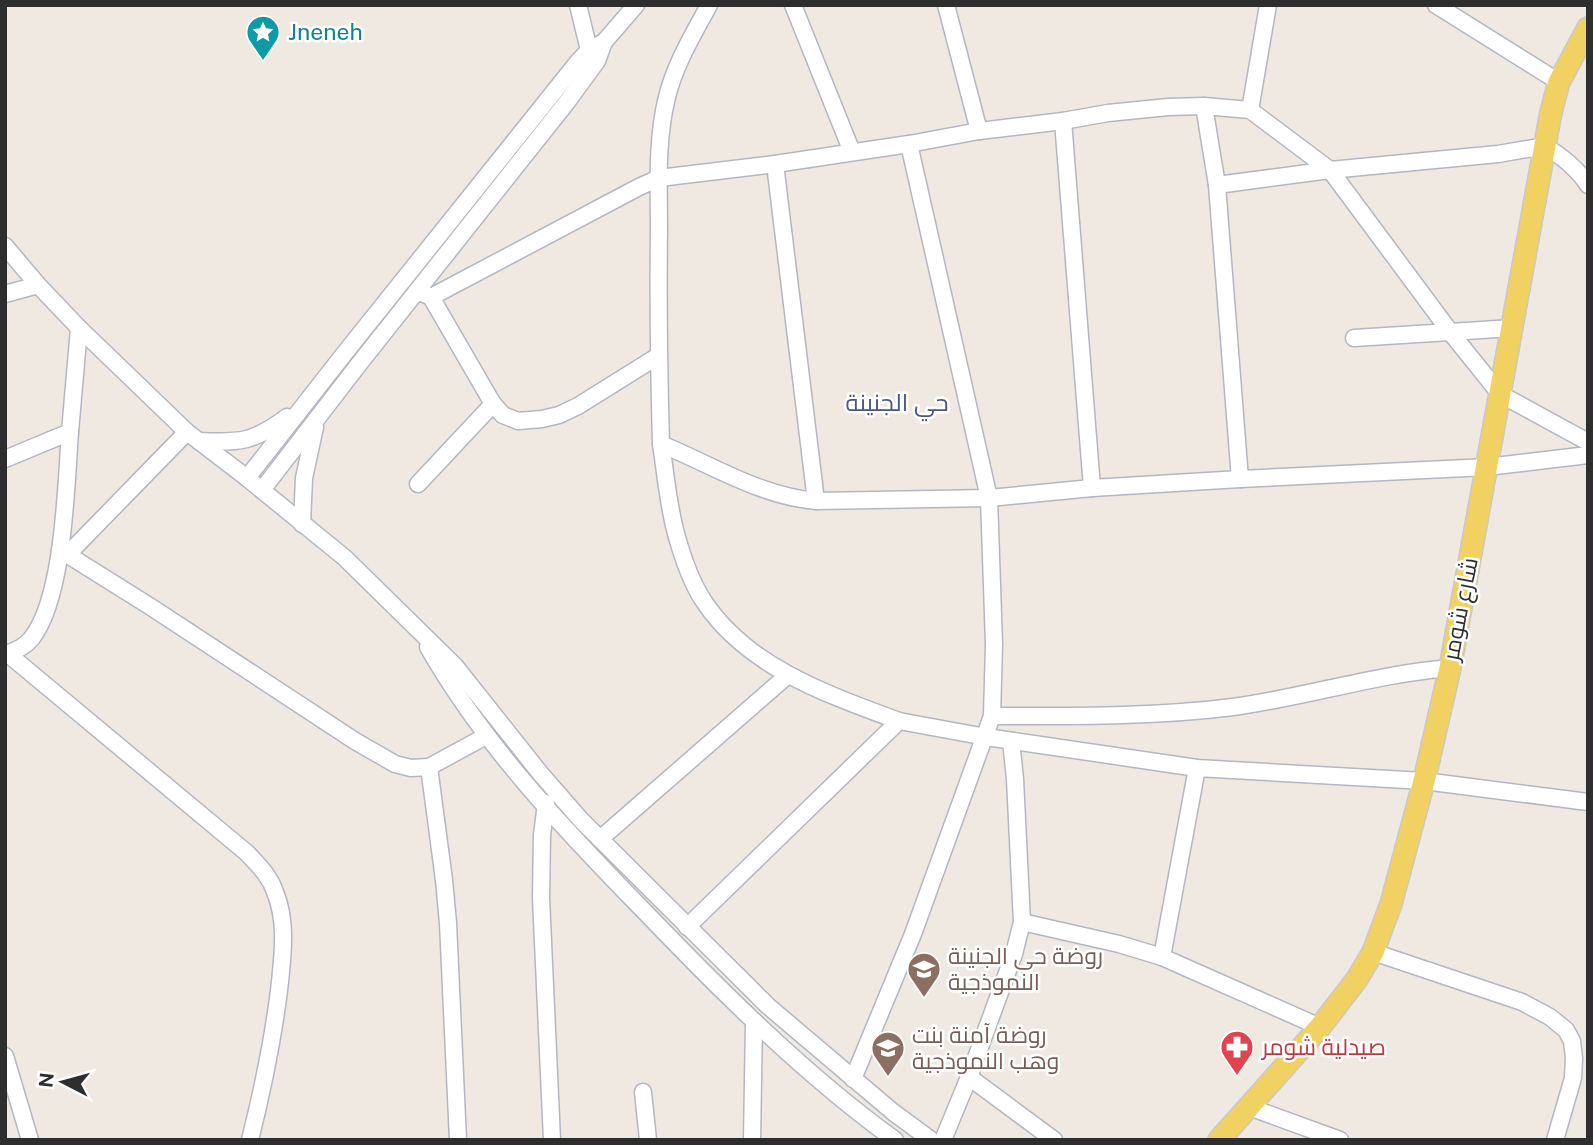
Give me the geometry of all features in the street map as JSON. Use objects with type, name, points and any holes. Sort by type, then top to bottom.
[{"type":"main road","name":"شارع شومر","points":[[1219,1140],[1320,1027],[1357,979],[1373,952],[1391,904],[1424,781],[1450,668],[1559,82],[1587,34]]},
{"type":"street","points":[[578,5],[597,51]]},
{"type":"street","points":[[247,478],[402,282],[636,5]]},
{"type":"street","points":[[709,5],[678,64],[667,95],[661,127],[658,356],[661,444],[678,544],[704,603],[723,626],[742,643],[788,675],[844,701],[899,720],[986,737],[1197,768],[1424,781],[1588,802]]},
{"type":"street","points":[[793,5],[852,152]]},
{"type":"street","points":[[946,5],[979,131]]},
{"type":"street","points":[[1250,110],[1268,5]]},
{"type":"street","points":[[1436,5],[1559,82]]},
{"type":"street","points":[[262,490],[318,418],[424,294],[567,102],[597,51]]},
{"type":"street","points":[[424,294],[659,178],[775,164],[979,131],[1141,109],[1204,106],[1250,110],[1330,170],[1451,333],[1500,394],[1588,442]]},
{"type":"street","points":[[1204,106],[1217,185],[1240,479]]},
{"type":"street","points":[[1063,121],[1092,488]]},
{"type":"street","points":[[853,1079],[913,934],[992,716],[994,643],[989,498],[909,144]]},
{"type":"street","points":[[1217,185],[1330,170],[1498,154],[1545,146],[1568,161],[1588,185]]},
{"type":"street","points":[[775,164],[816,501]]},
{"type":"street","points":[[5,246],[79,328],[193,436],[345,558],[418,629],[455,666],[552,786],[600,839],[768,1006],[893,1112],[931,1140]]},
{"type":"street","points":[[402,282],[424,294],[493,404],[503,415],[518,421],[559,415],[658,356]]},
{"type":"street","points":[[5,294],[38,285]]},
{"type":"street","points":[[7,654],[21,649],[40,627],[64,552],[79,328]]},
{"type":"street","points":[[1354,338],[1513,328]]},
{"type":"street","points":[[64,552],[193,436],[237,442],[255,437],[272,428],[306,402]]},
{"type":"street","points":[[418,484],[493,404]]},
{"type":"street","points":[[302,524],[304,478],[318,418]]},
{"type":"street","points":[[5,459],[70,432]]},
{"type":"street","points":[[661,444],[752,486],[789,498],[816,501],[989,498],[1092,488],[1487,467],[1588,455]]},
{"type":"street","points":[[64,552],[355,741],[395,764],[411,768],[429,767],[486,736]]},
{"type":"street","points":[[418,629],[443,673],[486,736],[545,807],[671,940],[754,1021],[878,1134],[895,1140]]},
{"type":"street","points":[[7,654],[247,853],[268,877],[275,890],[284,947],[276,1015],[250,1140]]},
{"type":"street","points":[[992,716],[1114,715],[1234,706],[1394,674],[1450,668]]},
{"type":"street","points":[[600,839],[788,675]]},
{"type":"street","points":[[687,927],[899,720]]},
{"type":"street","points":[[943,1140],[1014,954],[1022,922],[1012,741]]},
{"type":"street","points":[[429,767],[448,923],[458,1140]]},
{"type":"street","points":[[1162,957],[1197,768]]},
{"type":"street","points":[[552,786],[545,807],[542,835],[541,898],[552,1140]]},
{"type":"street","points":[[1022,922],[1119,944],[1162,957],[1320,1027]]},
{"type":"street","points":[[1373,952],[1522,1002],[1550,1017],[1566,1030],[1572,1041],[1573,1078],[1555,1140]]},
{"type":"street","points":[[752,1140],[754,1021]]},
{"type":"street","points":[[5,1056],[30,1140]]},
{"type":"street","points":[[969,1077],[1054,1140]]},
{"type":"street","points":[[643,1092],[648,1140]]},
{"type":"street","points":[[1249,1107],[1340,1140]]},
{"type":"place","name":"Jneneh","points":[[263,62]]},
{"type":"place","name":"روضة حي الجنينة النموذجية","points":[[924,999]]},
{"type":"place","name":"صيدلية شومر","points":[[1237,1077]]},
{"type":"place","name":"روضة آمنة بنت وهب النموذجية","points":[[888,1078]]},
{"type":"district","name":"حي الجنينة","points":[[897,403]]}]
